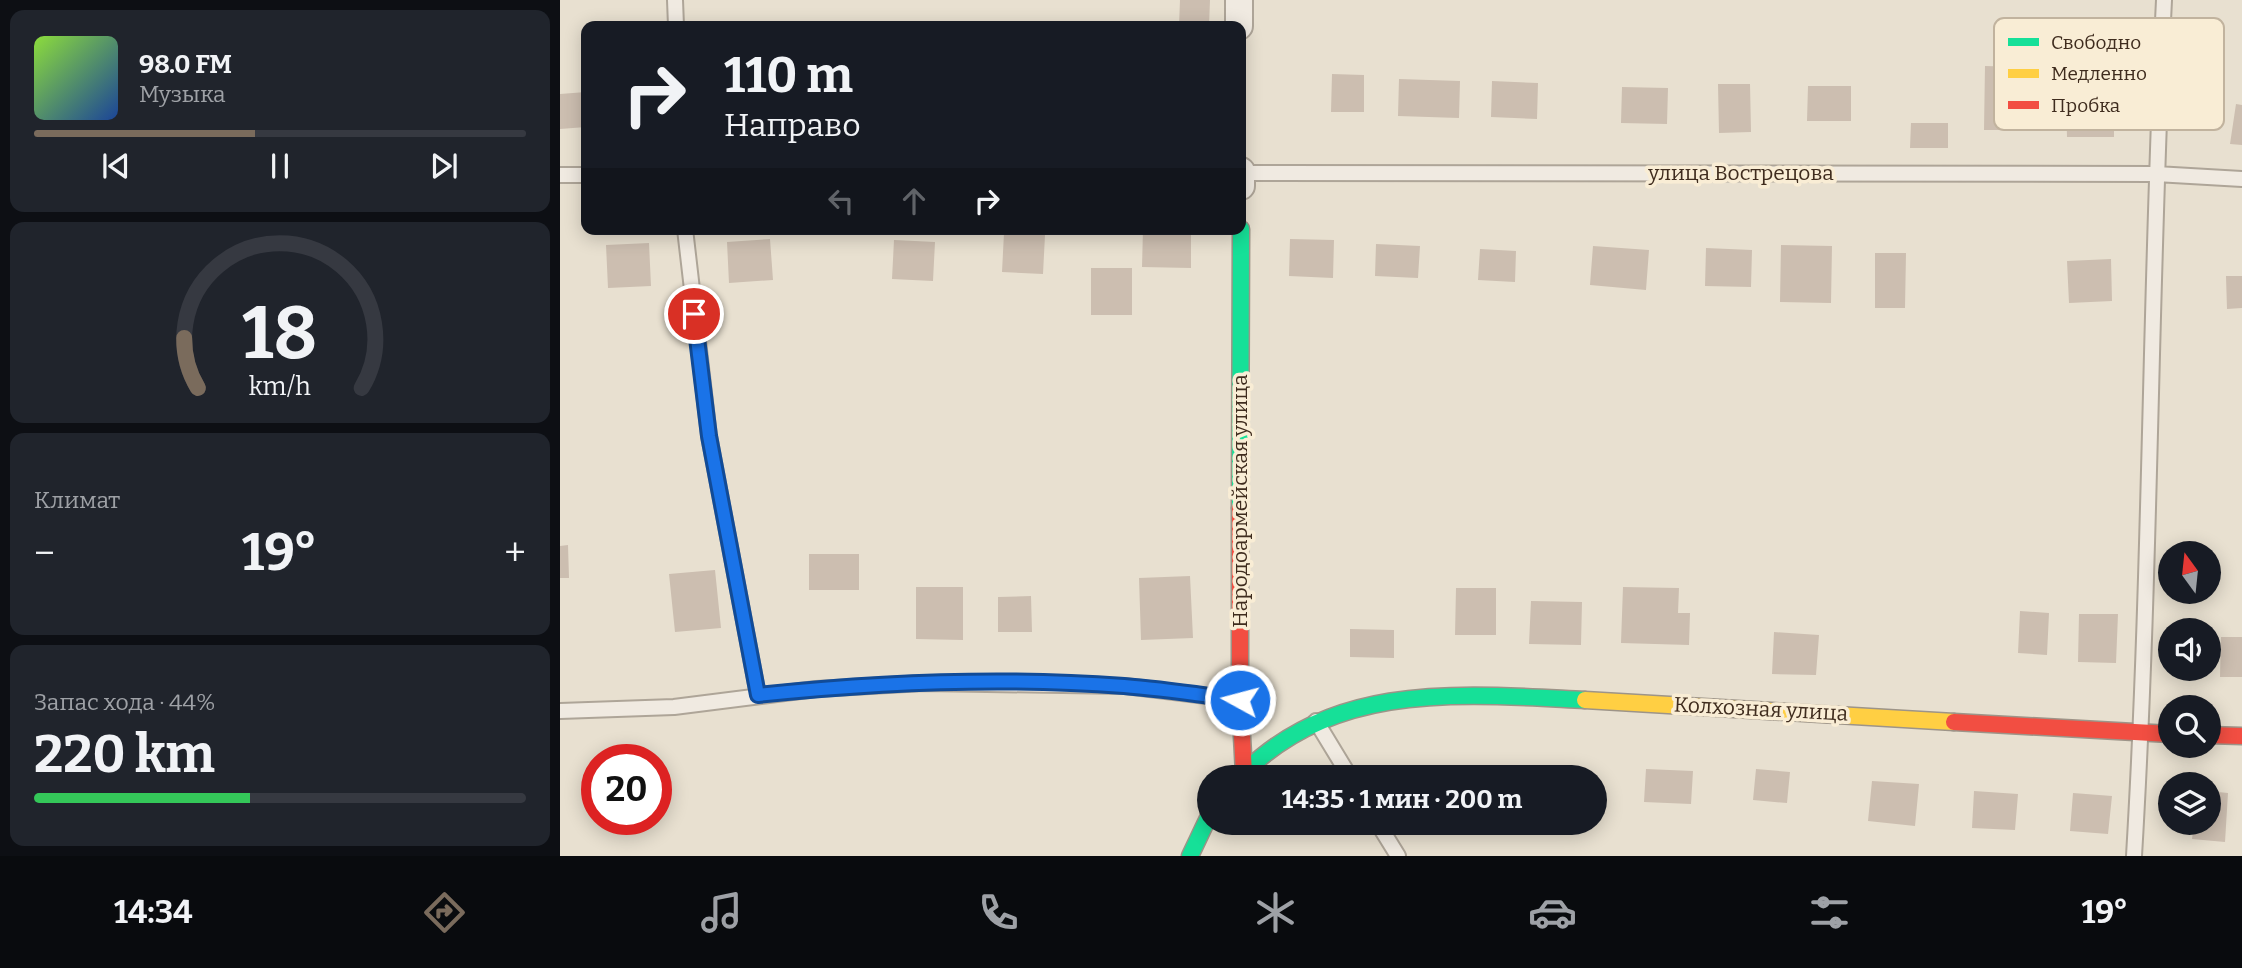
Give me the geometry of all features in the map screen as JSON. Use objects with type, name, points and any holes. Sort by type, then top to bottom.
[{"type":"street","points":[[1239,0],[1239,21]]},
{"type":"street","name":"Народоармейская улица","points":[[1241,235],[1242,765]]},
{"type":"street","name":"Колхозная улица","points":[[1252,765],[1261,755],[1316,720],[1351,708],[1440,699],[1545,698],[1743,707],[2158,734]]},
{"type":"street","points":[[2221,735],[2242,736]]},
{"type":"street","points":[[1190,856],[1200,835]]},
{"type":"lane","points":[[675,0],[676,21]]},
{"type":"lane","points":[[2163,18],[2164,0]]},
{"type":"lane","points":[[2134,856],[2141,733],[2158,130]]},
{"type":"lane","name":"улица Вострецова","points":[[1246,172],[2156,174],[2242,179]]},
{"type":"lane","points":[[560,175],[581,175]]},
{"type":"lane","points":[[686,235],[709,436],[758,695]]},
{"type":"lane","points":[[560,711],[674,707],[758,695],[924,683],[1030,682],[1125,686],[1240,700]]},
{"type":"lane","points":[[1316,720],[1343,765]]},
{"type":"lane","points":[[1385,835],[1398,856]]},
{"type":"building","points":[[1180,0],[1210,0],[1209,21],[1179,21]]},
{"type":"building","points":[[1985,66],[1994,66],[1994,130],[1984,130]]},
{"type":"building","points":[[1332,74],[1364,75],[1364,112],[1331,112]]},
{"type":"building","points":[[1399,79],[1460,81],[1459,118],[1398,116]]},
{"type":"building","points":[[1492,81],[1538,83],[1537,119],[1491,117]]},
{"type":"building","points":[[1718,84],[1750,84],[1751,132],[1719,133]]},
{"type":"building","points":[[1808,86],[1851,86],[1851,121],[1807,121]]},
{"type":"building","points":[[1622,87],[1668,88],[1667,124],[1621,123]]},
{"type":"building","points":[[581,92],[581,127],[560,129],[560,94]]},
{"type":"building","points":[[2236,104],[2242,105],[2242,145],[2230,144]]},
{"type":"building","points":[[1911,123],[1948,123],[1948,148],[1910,148]]},
{"type":"building","points":[[2067,130],[2114,130],[2114,137],[2067,137]]},
{"type":"building","points":[[1004,235],[1045,235],[1043,274],[1002,272]]},
{"type":"building","points":[[1143,235],[1191,235],[1191,268],[1142,267]]},
{"type":"building","points":[[770,239],[773,280],[729,283],[727,242]]},
{"type":"building","points":[[1290,239],[1334,240],[1333,278],[1289,276]]},
{"type":"building","points":[[894,240],[935,242],[933,281],[892,279]]},
{"type":"building","points":[[649,243],[651,286],[608,288],[606,245]]},
{"type":"building","points":[[1376,244],[1420,246],[1418,278],[1375,276]]},
{"type":"building","points":[[1781,245],[1832,246],[1831,303],[1780,302]]},
{"type":"building","points":[[1593,246],[1649,250],[1646,290],[1590,285]]},
{"type":"building","points":[[1706,248],[1752,250],[1751,287],[1705,286]]},
{"type":"building","points":[[1480,249],[1516,251],[1515,282],[1478,280]]},
{"type":"building","points":[[1875,253],[1906,253],[1905,308],[1875,308]]},
{"type":"building","points":[[2111,259],[2112,301],[2069,303],[2067,261]]},
{"type":"building","points":[[1091,268],[1132,268],[1132,315],[1091,315]]},
{"type":"building","points":[[2226,276],[2242,276],[2242,308],[2227,309]]},
{"type":"building","points":[[568,545],[569,578],[560,578],[560,546]]},
{"type":"building","points":[[809,554],[859,554],[859,590],[809,590]]},
{"type":"building","points":[[715,570],[721,628],[675,632],[669,574]]},
{"type":"building","points":[[1190,576],[1193,638],[1141,640],[1139,578]]},
{"type":"building","points":[[916,587],[963,587],[963,640],[916,639]]},
{"type":"building","points":[[1623,587],[1679,588],[1678,613],[1690,613],[1689,645],[1621,643]]},
{"type":"building","points":[[1456,588],[1496,588],[1496,635],[1455,635]]},
{"type":"building","points":[[1031,596],[1032,632],[998,632],[998,597]]},
{"type":"building","points":[[1531,601],[1582,602],[1581,645],[1529,644]]},
{"type":"building","points":[[2020,611],[2049,613],[2047,655],[2018,653]]},
{"type":"building","points":[[2079,614],[2118,614],[2116,663],[2078,662]]},
{"type":"building","points":[[1350,629],[1394,630],[1394,658],[1350,657]]},
{"type":"building","points":[[1774,632],[1819,635],[1816,675],[1772,674]]},
{"type":"building","points":[[2221,637],[2242,637],[2242,677],[2221,677]]},
{"type":"building","points":[[1646,769],[1693,771],[1691,804],[1644,802]]},
{"type":"building","points":[[1756,769],[1790,772],[1787,803],[1753,800]]},
{"type":"building","points":[[1872,781],[1919,784],[1915,826],[1868,821]]},
{"type":"building","points":[[1974,791],[2018,794],[2015,830],[1972,828]]},
{"type":"building","points":[[2221,792],[2228,793],[2225,842],[2192,839],[2192,835],[2221,835]]},
{"type":"building","points":[[2073,793],[2112,796],[2108,834],[2070,831]]},
{"type":"traffic: fast","points":[[1240,508],[1241,235]]},
{"type":"traffic: fast","points":[[1254,765],[1276,746],[1316,723],[1357,708],[1446,696],[1585,700]]},
{"type":"traffic: fast","points":[[1190,856],[1200,835]]},
{"type":"traffic: slow","points":[[1585,700],[1954,722]]},
{"type":"traffic: jam","points":[[1240,508],[1240,700],[1244,765]]},
{"type":"traffic: jam","points":[[1954,722],[2158,733]]},
{"type":"traffic: jam","points":[[2221,735],[2242,736]]},
{"type":"route","points":[[694,314],[709,436],[758,695],[924,683],[1030,682],[1125,686],[1240,700]]}]
